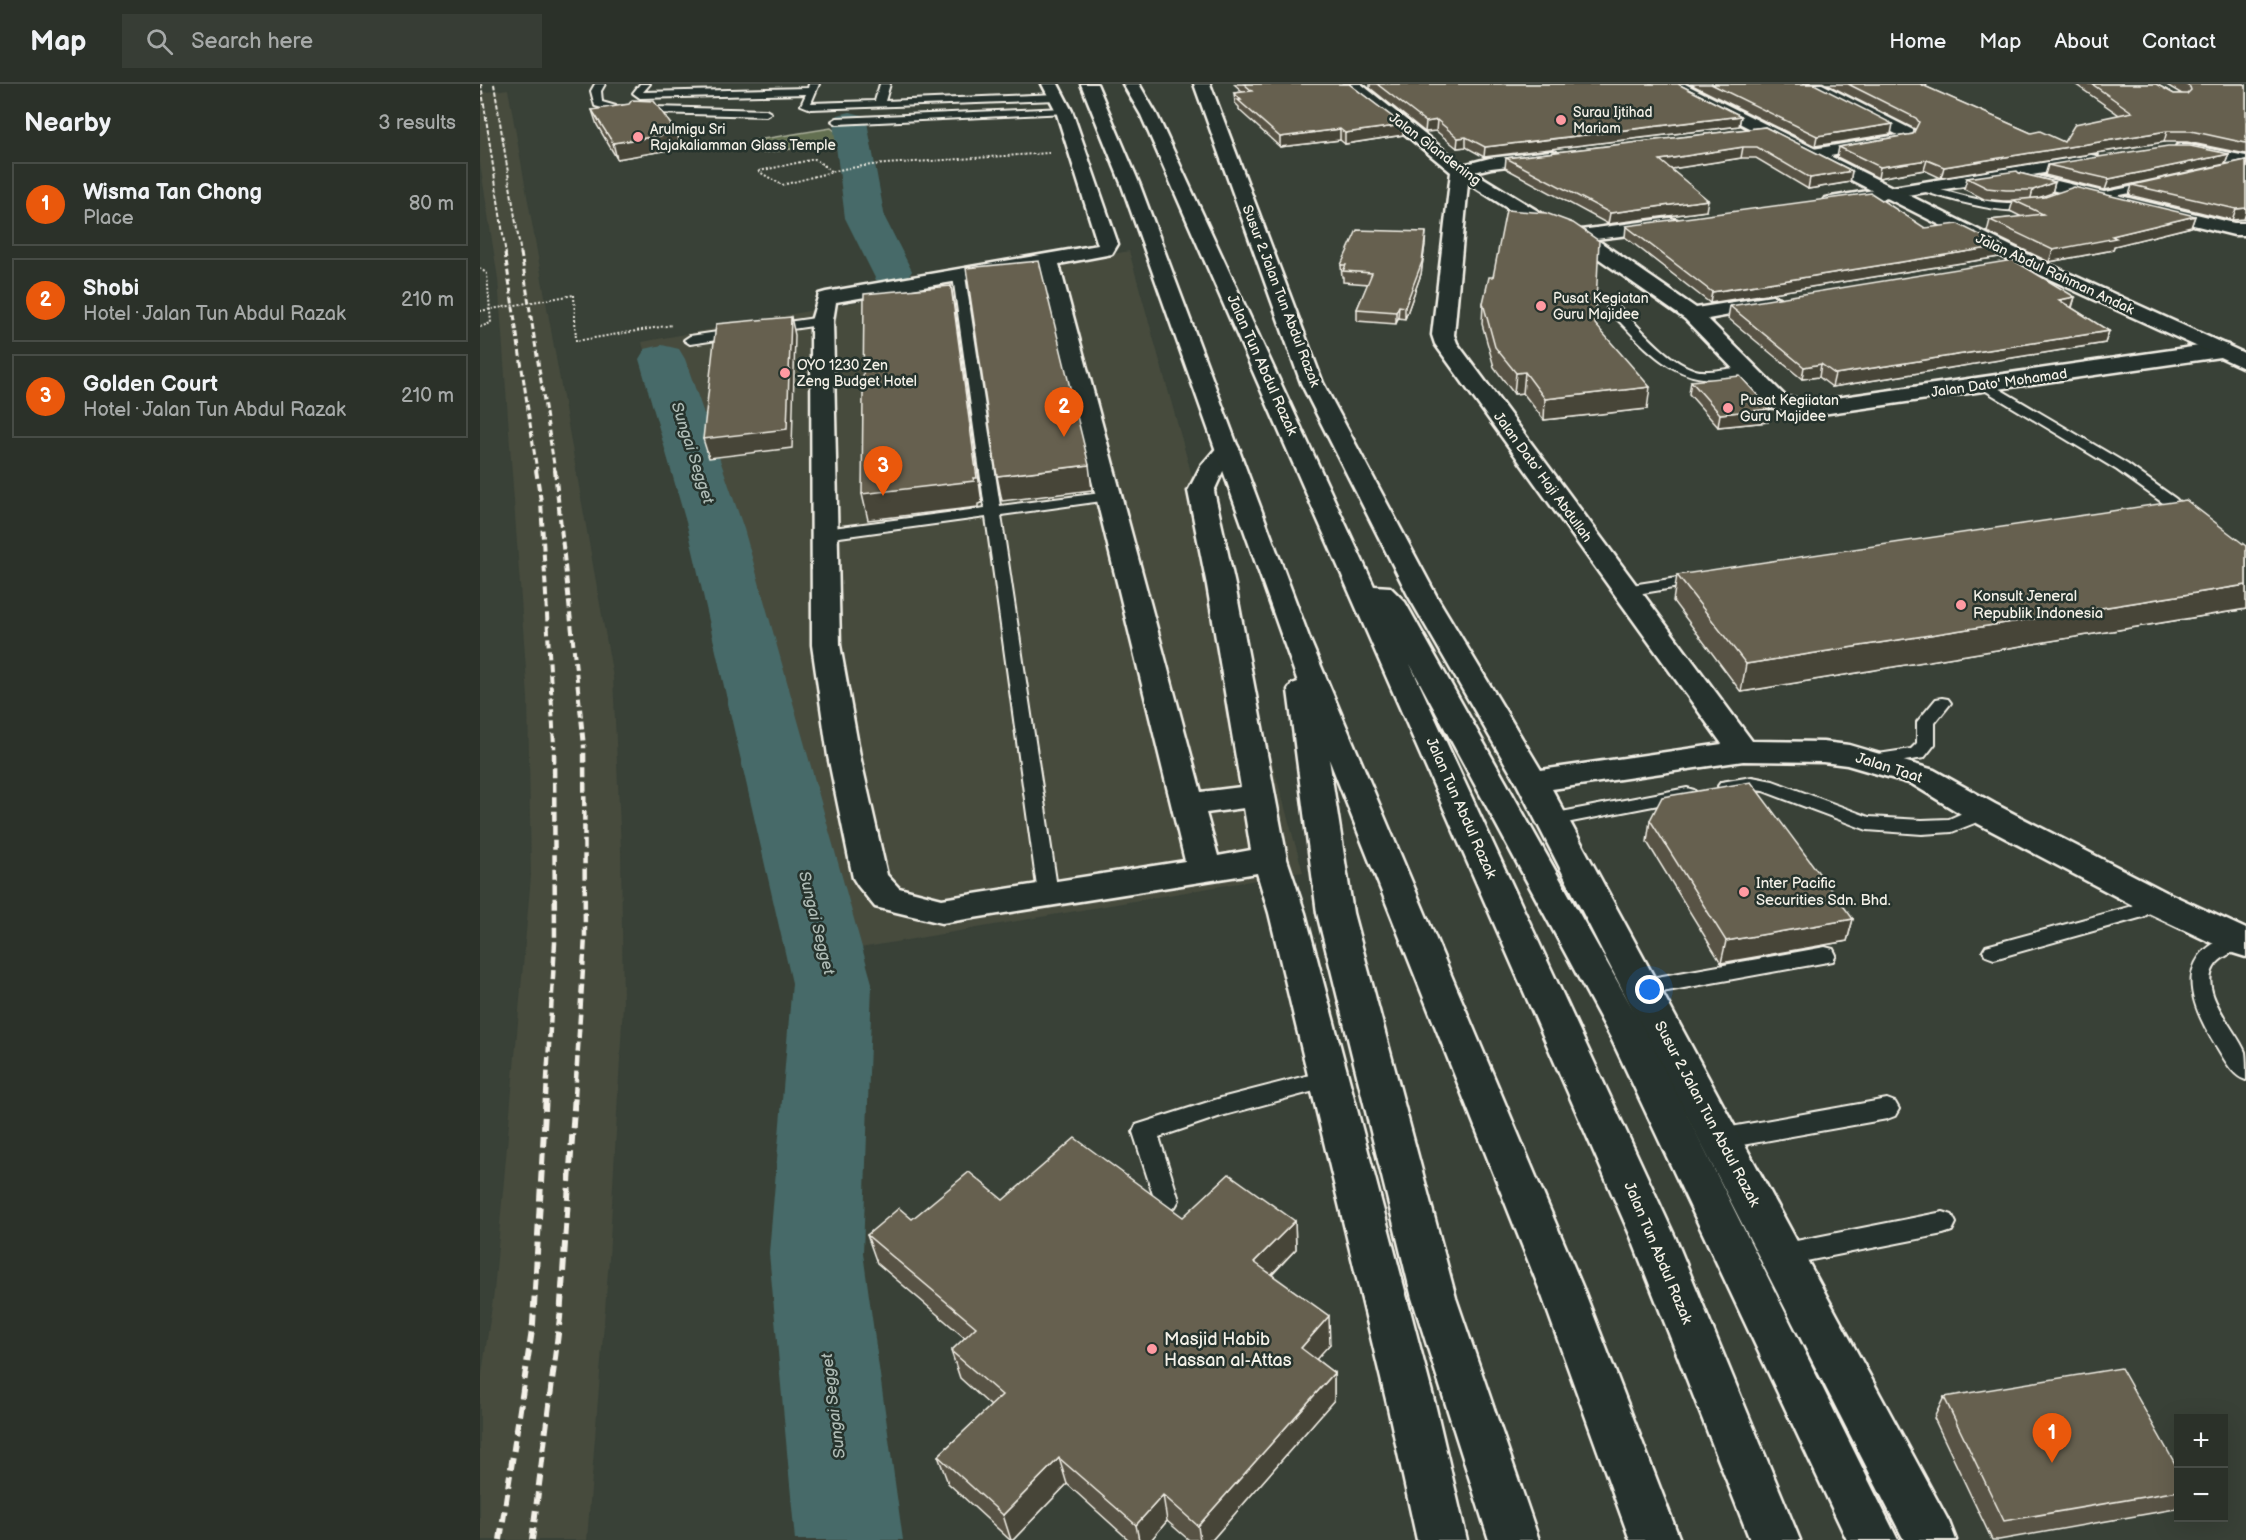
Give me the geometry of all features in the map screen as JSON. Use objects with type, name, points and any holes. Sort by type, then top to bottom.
[{"type":"main road","points":[[1078,84],[1067,103],[1108,247],[1101,252],[826,298],[822,321],[826,645],[844,756],[870,878],[887,898],[942,911],[1270,859]]},
{"type":"main road","points":[[1067,103],[1089,84]]},
{"type":"main road","name":"Jalan Tun Abdul Razak","points":[[1131,84],[1149,115],[1653,1237],[1775,1540]]},
{"type":"main road","name":"Susur 2 Jalan Tun Abdul Razak","points":[[1202,84],[1312,383],[1423,597],[1532,782],[1931,1540]]},
{"type":"main road","name":"Jalan Glandening","points":[[1352,84],[1460,171],[1539,220],[1579,236],[1692,315],[1778,402]]},
{"type":"main road","name":"Jalan Abdul Rahman Andak","points":[[1673,84],[2026,261],[2246,362]]},
{"type":"main road","points":[[1813,84],[1907,133],[1904,138],[1896,140],[1814,154]]},
{"type":"main road","points":[[1067,103],[1130,183],[1296,640],[1563,1293],[1655,1540]]},
{"type":"main road","points":[[1730,134],[1766,130]]},
{"type":"main road","points":[[2164,149],[2187,149],[2246,163]]},
{"type":"main road","points":[[1460,171],[1490,164],[1565,153]]},
{"type":"main road","points":[[1809,205],[2113,157]]},
{"type":"main road","name":"Jalan Dato' Haji Abdullah","points":[[1460,171],[1443,335],[1446,344],[1743,751]]},
{"type":"main road","points":[[2007,174],[2234,229],[2246,229]]},
{"type":"main road","points":[[1579,236],[1682,222]]},
{"type":"main road","points":[[1048,260],[1204,870]]},
{"type":"main road","points":[[1991,267],[2026,261]]},
{"type":"main road","points":[[1692,315],[1796,298]]},
{"type":"main road","name":"Jalan Dato' Mohamad","points":[[1778,402],[1815,408],[2220,350]]},
{"type":"main road","points":[[1228,450],[1213,466],[1201,491],[1221,585],[1270,859],[1287,914],[1407,1387],[1442,1540]]},
{"type":"main road","points":[[1354,570],[1391,602],[1630,1038],[1873,1540]]},
{"type":"main road","points":[[1391,602],[1423,597]]},
{"type":"main road","points":[[1296,640],[1335,913],[1434,1298],[1514,1540]]},
{"type":"main road","name":"Jalan Taat","points":[[1532,782],[1743,751],[1823,752],[1872,760],[1923,777],[1983,812],[2154,900],[2243,942]]},
{"type":"main road","points":[[1188,804],[1259,796]]},
{"type":"lane","points":[[600,84],[596,91],[598,104],[616,109],[766,113]]},
{"type":"lane","points":[[645,84],[638,93],[640,95],[812,88],[806,105],[811,106],[1067,103]]},
{"type":"lane","points":[[879,104],[885,84]]},
{"type":"lane","points":[[837,121],[1067,103]]},
{"type":"lane","points":[[2224,170],[2246,163]]},
{"type":"lane","points":[[2101,196],[2168,182]]},
{"type":"lane","points":[[1923,188],[1973,202],[2028,206],[2074,190]]},
{"type":"lane","points":[[959,276],[991,512],[1048,894]]},
{"type":"lane","points":[[1613,308],[1676,367],[1693,374],[1710,375],[1747,371]]},
{"type":"lane","points":[[690,340],[822,321]]},
{"type":"lane","points":[[1986,385],[2122,467],[2171,502],[2170,511],[2140,518]]},
{"type":"lane","points":[[825,534],[1109,496]]},
{"type":"lane","points":[[1625,591],[1721,577]]},
{"type":"lane","points":[[1872,760],[1917,754],[1926,744],[1926,722],[1942,703]]},
{"type":"lane","points":[[1551,820],[1752,783],[1777,789],[1867,823],[1922,827],[1952,825],[1983,812]]},
{"type":"lane","points":[[1994,951],[2136,912],[2154,900]]},
{"type":"lane","points":[[2243,942],[2208,959],[2201,975],[2211,1019],[2246,1071]]},
{"type":"lane","points":[[1640,988],[1824,955]]},
{"type":"lane","points":[[1166,1200],[1145,1132],[1221,1107],[1329,1079]]},
{"type":"lane","points":[[1720,1139],[1887,1109]]},
{"type":"lane","points":[[1781,1255],[1943,1223]]},
{"type":"path","points":[[832,172],[815,159],[758,171],[782,185],[832,172],[843,169],[872,165],[1069,152],[1067,103]]},
{"type":"path","points":[[480,268],[487,274],[491,323],[480,327]]},
{"type":"path","points":[[480,310],[574,295],[576,341],[663,327]]},
{"type":"shaded area","points":[[508,89],[613,677],[621,849],[623,1004],[609,1259],[587,1540],[480,1540],[480,1387],[494,1292],[531,876],[528,698],[514,501],[498,279],[480,163],[480,93]]},
{"type":"shaded area","points":[[1129,251],[1303,872],[802,958],[642,342]]},
{"type":"green space","points":[[831,128],[848,141],[763,153],[750,141]]},
{"type":"building","points":[[1244,84],[1349,84],[1403,125],[1345,133],[1340,129],[1280,137],[1238,100],[1241,100],[1234,93],[1252,91]]},
{"type":"building","points":[[1377,84],[1678,84],[1741,116],[1485,147],[1466,137],[1458,138],[1437,120],[1426,122]]},
{"type":"building","points":[[1711,84],[1814,84],[1893,124],[1817,136]]},
{"type":"building","points":[[1848,84],[1920,84],[2031,133],[2040,131],[2064,142],[2075,124],[2132,112],[2092,84],[2156,84],[2174,94],[2187,94],[2191,90],[2185,84],[2244,84],[2246,85],[2246,143],[2191,131],[2167,131],[1944,167],[1927,160],[1880,167],[1839,147],[1913,134],[1919,122],[1916,118]]},
{"type":"building","points":[[632,100],[654,101],[677,133],[613,143],[592,110],[629,104]]},
{"type":"building","points":[[1765,127],[1852,171],[1810,178],[1757,147],[1743,147],[1660,160],[1708,200],[1610,213],[1506,158]]},
{"type":"building","points":[[2168,146],[2190,146],[2229,154],[2109,179],[2048,165]]},
{"type":"building","points":[[2246,160],[2246,208],[2236,209],[2132,185]]},
{"type":"building","points":[[2017,171],[2055,182],[2033,190],[2006,190],[1987,188],[1967,178]]},
{"type":"building","points":[[2074,187],[2195,216],[2112,236],[2116,238],[2053,250],[1990,220],[2043,214],[2013,200],[2045,197]]},
{"type":"building","points":[[1871,193],[1925,228],[1958,224],[2002,246],[1712,292],[1626,226]]},
{"type":"building","points":[[1506,210],[1546,213],[1573,223],[1599,241],[1595,324],[1650,387],[1545,399],[1525,372],[1516,373],[1495,347],[1483,303],[1489,277],[1493,277]]},
{"type":"building","points":[[1357,230],[1426,232],[1422,262],[1405,307],[1399,306],[1396,312],[1357,309],[1372,273],[1343,271],[1346,265],[1341,265]]},
{"type":"building","points":[[2013,260],[2075,297],[2059,300],[2109,331],[1835,374],[1821,364],[1804,367],[1730,306]]},
{"type":"building","points":[[1039,261],[1089,465],[997,476],[966,268]]},
{"type":"building","points":[[951,286],[977,478],[973,478],[974,481],[862,494],[864,294]]},
{"type":"building","points":[[791,317],[787,429],[703,439],[716,324]]},
{"type":"building","points":[[1740,376],[1770,409],[1720,414],[1691,381]]},
{"type":"building","name":"Konsult Jeneral Republik Indonesia","points":[[2186,500],[2246,546],[2246,585],[1746,664],[1677,575]]},
{"type":"building","name":"Inter Pacific Securities Sdn. Bhd.","points":[[1751,782],[1853,919],[1726,941],[1650,820],[1662,797]]},
{"type":"building","name":"Masjid Habib Hassan al-Attas","points":[[1075,1138],[1183,1217],[1229,1174],[1295,1221],[1254,1262],[1329,1316],[1301,1348],[1334,1373],[1198,1526],[1163,1495],[1136,1525],[1059,1458],[1003,1515],[938,1456],[1002,1395],[951,1351],[976,1327],[867,1235],[899,1208],[912,1219],[969,1172],[1003,1200]]},
{"type":"building","points":[[2121,1368],[2174,1462],[2174,1492],[2004,1521],[1944,1397]]},
{"type":"waterway","name":"Sungai Segget","points":[[850,122],[865,218],[891,271]]},
{"type":"waterway","name":"Sungai Segget","points":[[662,359],[716,529],[832,983],[816,1253],[849,1540]]},
{"type":"railway","points":[[481,84],[506,255]]},
{"type":"railway","points":[[494,84],[521,255]]},
{"type":"railway","points":[[505,253],[537,471]]},
{"type":"railway","points":[[521,253],[555,471]]},
{"type":"railway","points":[[536,470],[541,501],[554,746]]},
{"type":"railway","points":[[555,470],[584,746]]},
{"type":"railway","points":[[546,1096],[555,943],[554,745]]},
{"type":"railway","points":[[575,1096],[585,937],[584,745]]},
{"type":"railway","points":[[500,1540],[533,1324],[546,1094]]},
{"type":"railway","points":[[532,1540],[560,1318],[575,1094]]},
{"type":"place","name":"Surau Ijtihad Mariam","points":[[1561,120]]},
{"type":"place","name":"Arulmigu Sri Rajakaliamman Glass Temple","points":[[638,137]]},
{"type":"place","name":"Pusat Kegiatan Guru Majidee","points":[[1541,306]]},
{"type":"place","name":"OYO 1230 Zen Zeng Budget Hotel","points":[[785,373]]},
{"type":"place","name":"Pusat Kegiiatan Guru Majidee","points":[[1728,408]]},
{"type":"place","name":"Shobi","points":[[1064,437]]},
{"type":"place","name":"Golden Court","points":[[883,496]]},
{"type":"place","name":"Konsult Jeneral Republik Indonesia","points":[[1961,605]]},
{"type":"place","name":"Inter Pacific Securities Sdn. Bhd.","points":[[1744,892]]},
{"type":"place","name":"Masjid Habib Hassan al-Attas","points":[[1152,1349]]},
{"type":"place","name":"Wisma Tan Chong","points":[[2052,1463]]}]
